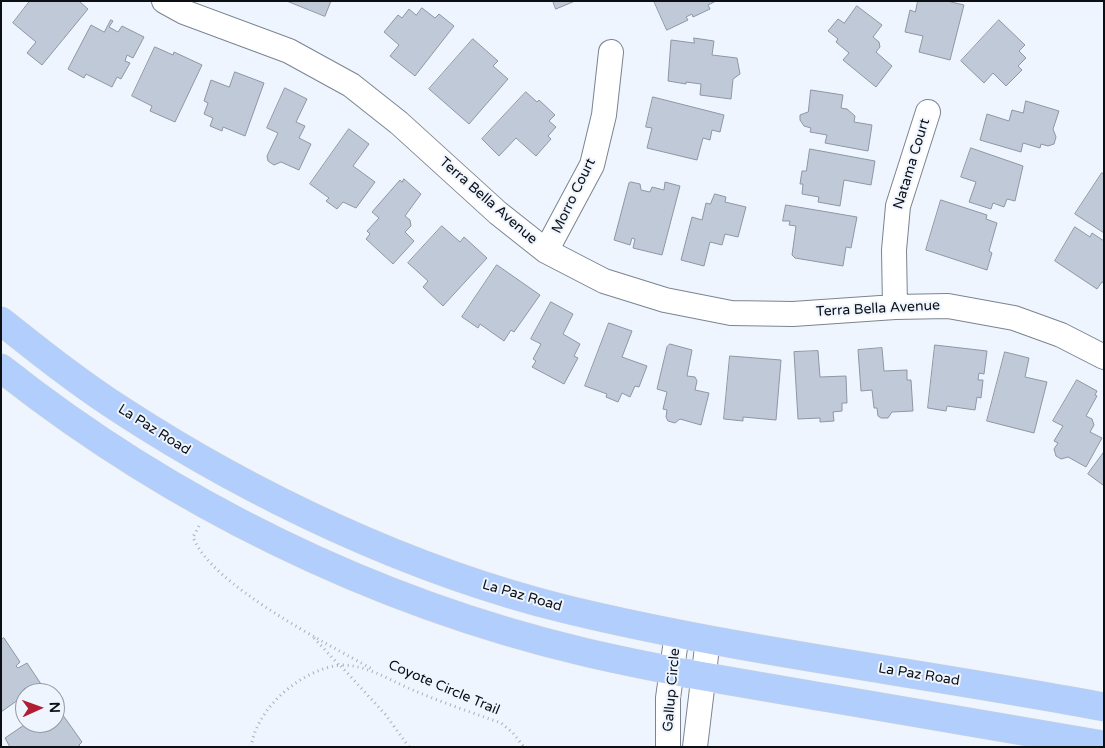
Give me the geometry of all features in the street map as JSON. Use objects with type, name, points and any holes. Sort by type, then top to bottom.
[{"type":"main road","name":"La Paz Road","points":[[1,321],[120,409],[252,488],[322,521],[407,557],[481,584],[564,609],[677,633],[1104,707]]},
{"type":"main road","points":[[1,368],[97,439],[168,484],[209,506],[323,563],[405,596],[481,622],[581,651],[671,670],[1104,745]]},
{"type":"street","name":"Terra Bella Avenue","points":[[164,1],[184,12],[289,51],[351,85],[399,123],[498,213],[546,251],[604,281],[665,300],[731,314],[793,314],[895,306],[948,306],[1014,318],[1061,335],[1104,357]]},
{"type":"street","name":"Morro Court","points":[[546,251],[592,165],[604,115],[611,52]]},
{"type":"street","name":"Natama Court","points":[[895,306],[894,250],[898,206],[928,112]]},
{"type":"street","name":"Gallup Circle","points":[[668,747],[671,670],[677,633]]},
{"type":"street","name":"Gallup Circle","points":[[695,747],[708,639]]},
{"type":"path","name":"Coyote Circle Trail","points":[[209,506],[193,537],[197,550],[252,599],[310,635],[377,672],[407,687],[501,724],[513,733],[524,747]]},
{"type":"path","name":"Coyote Circle Trail","points":[[310,635],[385,714],[409,747]]},
{"type":"path","name":"Coyote Circle Trail","points":[[340,665],[354,665],[377,672]]},
{"type":"path","points":[[251,747],[253,734],[264,716],[290,687],[325,667],[340,665]]},
{"type":"building","points":[[30,1],[79,1],[88,9],[42,65],[27,53],[36,42],[13,23]]},
{"type":"building","points":[[287,1],[331,1],[325,16]]},
{"type":"building","points":[[553,1],[575,1],[556,9]]},
{"type":"building","points":[[654,1],[716,1],[708,5],[710,9],[693,17],[692,14],[686,17],[688,20],[667,30]]},
{"type":"building","points":[[918,1],[947,1],[964,5],[950,60],[919,52],[923,36],[905,32],[910,10],[915,12]]},
{"type":"building","points":[[857,6],[882,25],[873,37],[879,42],[880,47],[876,52],[892,66],[876,87],[843,60],[849,53],[836,42],[838,39],[828,31],[838,19],[844,23]]},
{"type":"building","points":[[422,8],[435,18],[439,14],[454,26],[415,76],[390,56],[399,45],[384,32],[398,15],[402,18],[409,9],[416,15]]},
{"type":"building","points":[[111,20],[113,21],[109,27],[118,32],[122,26],[144,37],[133,58],[127,55],[125,61],[130,63],[121,79],[117,77],[112,87],[86,74],[84,78],[68,69],[91,25],[104,32]]},
{"type":"building","points":[[999,20],[1025,45],[1019,51],[1026,58],[1018,66],[1022,70],[1006,86],[993,73],[984,83],[961,61]]},
{"type":"building","points":[[694,38],[714,41],[712,55],[737,58],[740,74],[733,79],[731,99],[700,95],[701,84],[668,81],[671,40],[694,43]]},
{"type":"building","points":[[473,39],[498,61],[493,66],[508,79],[469,124],[429,89]]},
{"type":"building","points":[[155,47],[173,55],[174,52],[202,65],[175,122],[150,111],[152,106],[132,96]]},
{"type":"building","points":[[235,72],[264,83],[245,136],[223,127],[222,131],[210,126],[213,118],[204,114],[208,103],[204,101],[211,80],[229,87]]},
{"type":"building","points":[[285,88],[307,99],[296,122],[305,126],[299,138],[311,144],[299,170],[281,162],[274,165],[268,161],[267,156],[278,133],[267,128]]},
{"type":"building","points":[[811,90],[843,95],[841,108],[847,109],[855,116],[854,122],[872,125],[868,151],[825,143],[827,135],[810,132],[811,128],[804,126],[800,120],[800,115],[808,112]]},
{"type":"building","points":[[526,92],[537,102],[539,100],[555,115],[549,121],[556,127],[548,136],[551,139],[536,156],[516,138],[499,156],[482,139]]},
{"type":"building","points":[[653,97],[724,115],[720,132],[712,130],[710,140],[703,138],[697,160],[647,148],[652,128],[646,127]]},
{"type":"building","points":[[1026,101],[1059,111],[1053,129],[1056,137],[1054,144],[1048,146],[1041,144],[1040,148],[1023,143],[1021,152],[980,140],[987,114],[1009,121],[1012,110],[1023,113]]},
{"type":"building","points":[[349,129],[369,144],[353,166],[375,182],[356,208],[343,202],[337,209],[326,201],[329,198],[310,184]]},
{"type":"building","points":[[971,148],[1023,166],[1015,201],[1007,199],[1004,207],[993,203],[991,209],[969,202],[976,182],[961,177]]},
{"type":"building","points":[[810,149],[875,161],[871,185],[844,180],[840,206],[818,202],[819,197],[802,194],[803,184],[800,184],[802,171],[806,171]]},
{"type":"building","points":[[1102,173],[1104,174],[1104,233],[1075,214]]},
{"type":"building","points":[[404,179],[421,194],[405,216],[410,220],[411,226],[405,232],[414,241],[393,264],[366,239],[370,234],[367,231],[379,218],[372,212],[400,180],[402,182]]},
{"type":"building","points":[[665,182],[680,186],[662,255],[633,248],[635,239],[632,238],[630,245],[614,240],[629,183],[640,184],[641,190],[650,192],[652,187],[664,190]]},
{"type":"building","points":[[715,194],[726,197],[725,202],[746,207],[738,237],[725,234],[722,245],[710,242],[704,266],[681,260],[692,217],[702,220],[706,203],[710,204]]},
{"type":"building","points":[[941,200],[987,215],[986,219],[997,223],[989,251],[992,253],[987,270],[926,250]]},
{"type":"building","points":[[786,205],[857,217],[851,248],[846,247],[843,266],[795,258],[792,255],[796,226],[789,225],[790,221],[783,221]]},
{"type":"building","points":[[442,226],[460,242],[464,237],[487,258],[443,306],[423,287],[428,281],[408,263]]},
{"type":"building","points":[[1075,227],[1090,237],[1092,233],[1104,241],[1104,283],[1102,282],[1097,289],[1055,261]]},
{"type":"building","points":[[497,265],[540,295],[514,332],[511,330],[504,341],[480,324],[478,328],[462,317]]},
{"type":"building","points":[[551,302],[573,314],[563,334],[580,344],[574,356],[578,358],[564,384],[532,367],[536,361],[533,359],[541,344],[531,339]]},
{"type":"building","points":[[609,323],[632,331],[622,357],[647,366],[639,387],[635,386],[630,397],[622,393],[618,402],[606,397],[607,394],[585,386]]},
{"type":"building","points":[[670,344],[692,350],[687,376],[695,377],[697,381],[695,390],[709,393],[701,425],[680,419],[675,423],[668,421],[666,417],[667,410],[663,409],[667,392],[657,389],[667,347]]},
{"type":"building","points":[[935,345],[987,351],[984,374],[979,373],[978,380],[983,380],[981,398],[977,397],[975,410],[947,406],[946,411],[928,408]]},
{"type":"building","points":[[882,348],[884,371],[907,370],[907,380],[911,380],[913,411],[892,412],[888,418],[878,416],[877,408],[874,408],[872,390],[861,391],[858,350]]},
{"type":"building","points":[[818,351],[820,377],[846,376],[847,403],[842,403],[842,411],[833,412],[834,421],[820,422],[820,418],[798,419],[794,352]]},
{"type":"building","points":[[1005,352],[1029,358],[1025,377],[1047,382],[1034,433],[987,421]]},
{"type":"building","points":[[730,356],[781,360],[776,420],[743,417],[743,421],[724,419]]},
{"type":"building","points":[[1077,380],[1097,391],[1095,395],[1097,396],[1086,416],[1092,419],[1094,425],[1090,432],[1102,438],[1086,467],[1068,457],[1061,459],[1056,456],[1054,449],[1058,443],[1054,441],[1063,426],[1053,421]]},
{"type":"building","points":[[1104,452],[1104,484],[1103,485],[1088,474]]},
{"type":"building","points":[[4,638],[20,662],[16,666],[18,668],[27,663],[40,683],[15,683],[15,702],[1,712],[1,640]]},
{"type":"building","points":[[65,718],[82,742],[79,745],[80,747],[10,747],[5,738],[15,731],[15,733],[65,733]]}]
